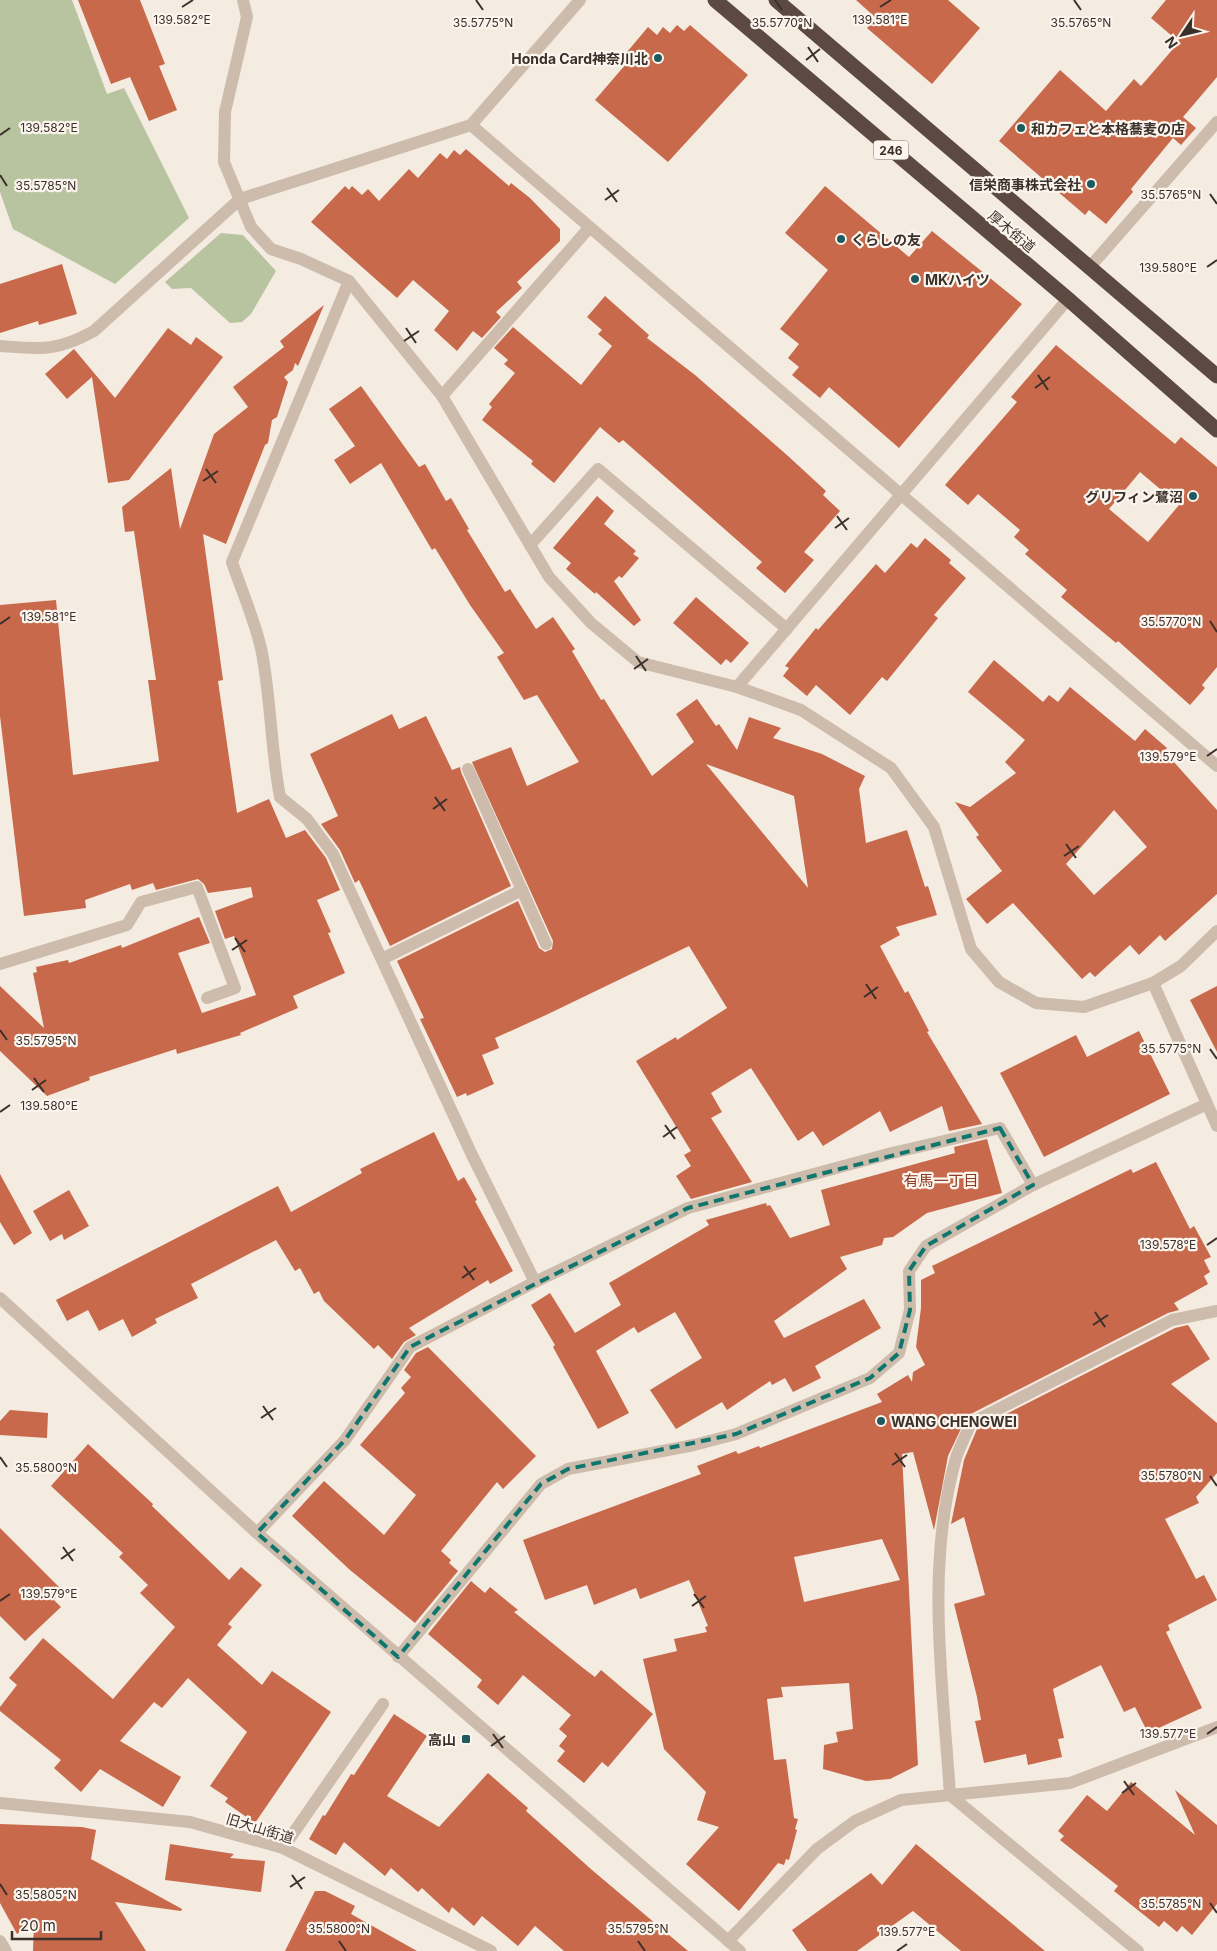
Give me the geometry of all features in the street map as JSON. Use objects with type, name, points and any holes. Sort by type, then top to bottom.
[{"type":"highway","name":"厚木街道","points":[[715,0],[1068,300],[1217,430]]},
{"type":"highway","name":"厚木街道","points":[[776,0],[1217,376]]},
{"type":"street","points":[[243,0],[247,17],[225,112],[224,162],[251,227],[271,249],[301,259],[348,281],[442,396],[549,577],[591,623],[638,662],[737,687],[801,710],[891,768],[934,827],[971,949],[999,982],[1036,1003],[1084,1007],[1153,983],[1181,966],[1217,931]]},
{"type":"street","points":[[0,346],[45,350],[71,344],[94,331],[240,199],[471,124],[580,0]]},
{"type":"street","points":[[1089,268],[1217,122]]},
{"type":"street","points":[[471,124],[589,228],[902,494],[1217,766]]},
{"type":"street","points":[[442,396],[589,228]]},
{"type":"street","points":[[348,281],[232,562],[261,651],[273,724],[275,772],[280,797],[307,820],[333,854],[472,1155],[535,1282]]},
{"type":"street","points":[[737,687],[1068,300]]},
{"type":"street","points":[[530,545],[598,469],[787,629]]},
{"type":"street","points":[[468,769],[546,944]]},
{"type":"street","points":[[0,964],[127,925],[141,902],[197,886],[235,988],[207,998]]},
{"type":"street","points":[[382,959],[522,890]]},
{"type":"street","points":[[1153,983],[1217,1126]]},
{"type":"street","points":[[398,1657],[541,1484],[568,1469],[694,1445],[736,1434],[870,1378],[899,1353],[910,1310],[909,1271],[926,1246],[1033,1185],[1207,1104]]},
{"type":"street","points":[[257,1532],[345,1440],[410,1347],[535,1282],[688,1208],[892,1153],[1000,1128],[1033,1185]]},
{"type":"street","points":[[0,1298],[257,1532],[398,1657],[740,1951]]},
{"type":"street","points":[[1138,1951],[950,1795],[938,1600],[943,1525],[956,1458],[971,1423],[1172,1320],[1217,1311]]},
{"type":"street","points":[[283,1848],[383,1704]]},
{"type":"street","points":[[728,1941],[817,1849],[855,1821],[901,1800],[1070,1782],[1217,1727]]},
{"type":"street","name":"旧大山街道","points":[[0,1803],[190,1822],[283,1848],[491,1951]]},
{"type":"street","points":[[0,1941],[6,1951]]},
{"type":"highlighted area","points":[[1000,1128],[1033,1185],[926,1246],[909,1271],[910,1310],[899,1353],[870,1378],[736,1434],[568,1469],[541,1484],[398,1657],[257,1533],[345,1440],[410,1347],[688,1208]]},
{"type":"green space","points":[[0,0],[72,0],[107,94],[124,88],[189,218],[115,284],[13,229],[0,192]]},
{"type":"green space","points":[[221,233],[243,235],[276,271],[251,314],[242,322],[230,323],[191,288],[172,289],[165,282]]},
{"type":"building","points":[[78,0],[140,0],[165,64],[159,66],[177,110],[149,121],[130,77],[111,84]]},
{"type":"building","points":[[856,0],[948,0],[980,28],[932,84],[867,28],[876,18]]},
{"type":"building","points":[[1166,0],[1217,0],[1217,77],[1183,117],[1196,128],[1181,145],[1173,138],[1131,189],[1133,192],[1106,224],[1089,210],[1085,215],[999,141],[1060,70],[1106,111],[1134,79],[1141,86],[1179,42],[1151,18]]},
{"type":"building","points":[[677,25],[684,31],[690,25],[748,75],[668,162],[595,100],[632,57],[627,52],[648,27],[657,35],[663,27],[670,33]]},
{"type":"building","points":[[466,149],[509,186],[511,183],[530,198],[560,229],[560,241],[517,282],[522,288],[496,312],[501,317],[482,338],[473,331],[457,351],[434,330],[449,311],[413,280],[397,298],[311,222],[345,186],[349,190],[352,186],[362,195],[368,189],[379,201],[409,169],[418,178],[440,153],[447,159],[454,150],[460,155]]},
{"type":"building","points":[[825,186],[909,257],[932,231],[1022,304],[899,448],[829,387],[820,398],[792,375],[799,367],[788,358],[799,344],[780,329],[828,270],[785,233]]},
{"type":"building","points":[[62,264],[77,314],[39,325],[38,321],[0,333],[0,284]]},
{"type":"building","points":[[605,296],[649,335],[647,338],[695,375],[788,456],[826,491],[823,495],[840,511],[804,552],[814,560],[785,593],[756,568],[762,562],[623,440],[619,443],[600,427],[554,483],[531,464],[533,461],[482,420],[492,407],[489,404],[515,373],[504,364],[508,360],[494,348],[513,327],[581,385],[612,346],[598,334],[602,330],[587,317]]},
{"type":"building","points":[[324,305],[298,366],[295,363],[293,370],[284,377],[288,382],[277,417],[272,420],[268,443],[265,445],[226,544],[203,534],[223,680],[218,681],[237,813],[269,799],[286,838],[305,830],[326,858],[340,890],[317,900],[331,932],[328,933],[345,973],[293,996],[298,1008],[240,1033],[241,1035],[177,1054],[176,1049],[89,1077],[90,1080],[47,1096],[0,1051],[0,986],[44,1028],[33,973],[37,972],[36,967],[68,960],[69,963],[121,945],[122,948],[199,917],[210,943],[178,953],[202,1013],[256,995],[234,936],[225,939],[215,911],[253,897],[251,887],[208,893],[204,884],[198,879],[156,890],[153,883],[132,890],[130,884],[85,900],[86,908],[24,916],[0,716],[0,605],[56,600],[73,775],[159,761],[148,680],[156,680],[134,531],[125,532],[122,507],[171,468],[180,529],[214,434],[248,407],[233,387],[284,347],[280,341]]},
{"type":"building","points":[[168,328],[191,345],[196,337],[223,357],[129,480],[108,483],[92,377],[67,399],[45,374],[74,349],[115,398]]},
{"type":"building","points":[[1056,345],[1175,444],[1181,437],[1217,467],[1217,667],[1202,685],[1205,688],[1190,705],[1118,641],[1116,643],[1061,597],[1067,590],[1025,554],[1029,550],[1014,537],[1020,530],[978,494],[968,505],[945,485],[1017,402],[1011,397]],"holes":[[[1140,472],[1179,505],[1148,542],[1109,509]]]},
{"type":"building","points":[[361,386],[419,467],[425,464],[446,501],[451,498],[469,529],[467,530],[505,592],[510,589],[536,629],[553,617],[575,649],[572,651],[601,700],[604,699],[652,776],[694,742],[676,714],[697,699],[716,726],[719,724],[737,750],[749,717],[781,728],[773,738],[822,754],[865,776],[859,789],[866,843],[907,830],[925,887],[928,886],[937,915],[896,927],[900,935],[880,946],[905,993],[908,991],[929,1031],[927,1032],[982,1124],[949,1131],[942,1106],[890,1132],[880,1111],[823,1146],[813,1131],[798,1141],[751,1068],[711,1093],[722,1112],[711,1118],[752,1182],[691,1199],[676,1176],[691,1166],[684,1155],[691,1151],[636,1061],[676,1037],[677,1040],[727,1008],[689,946],[495,1038],[499,1048],[482,1055],[494,1084],[467,1096],[466,1093],[457,1097],[420,1019],[424,1018],[397,961],[518,901],[539,948],[545,952],[552,949],[553,941],[472,762],[511,747],[527,786],[579,762],[537,695],[524,700],[497,657],[504,653],[470,605],[435,548],[432,550],[381,463],[350,484],[334,460],[355,446],[329,409]],"holes":[[[706,764],[794,796],[808,888]]]},
{"type":"building","points":[[597,496],[614,511],[604,524],[636,551],[633,554],[639,558],[622,578],[619,576],[614,581],[641,620],[634,626],[596,592],[595,594],[566,569],[571,563],[553,548]]},
{"type":"building","points":[[925,538],[951,560],[949,563],[966,578],[934,615],[938,618],[887,681],[882,677],[850,715],[816,685],[807,696],[783,676],[789,668],[785,666],[816,628],[818,630],[876,564],[885,573],[911,543],[917,548]]},
{"type":"building","points":[[696,597],[749,643],[731,663],[726,659],[721,665],[673,623]]},
{"type":"building","points":[[994,660],[1043,702],[1049,695],[1058,702],[1070,687],[1135,741],[1145,729],[1167,748],[1164,751],[1217,810],[1217,894],[1165,941],[1160,935],[1139,955],[1130,945],[1095,977],[1090,972],[1082,979],[1013,903],[987,924],[966,899],[1002,871],[976,837],[979,835],[955,802],[970,807],[1016,773],[1005,762],[1025,740],[968,692]],"holes":[[[1114,810],[1147,847],[1094,895],[1066,864]]]},
{"type":"building","points":[[392,714],[399,729],[426,716],[452,770],[460,767],[511,886],[390,946],[359,880],[355,883],[340,850],[321,824],[338,816],[310,754]]},
{"type":"building","points":[[1217,986],[1217,1052],[1190,1000]]},
{"type":"building","points":[[1139,1031],[1170,1094],[1044,1157],[1000,1073],[1076,1035],[1087,1057]]},
{"type":"building","points":[[434,1132],[458,1181],[464,1177],[513,1271],[490,1284],[488,1280],[409,1328],[416,1335],[404,1342],[392,1359],[378,1345],[374,1349],[324,1301],[319,1291],[314,1294],[300,1268],[295,1271],[276,1240],[191,1284],[198,1298],[155,1319],[157,1323],[132,1337],[123,1319],[99,1331],[88,1310],[67,1321],[56,1300],[278,1186],[291,1212],[362,1173],[360,1169]]},
{"type":"building","points":[[987,1139],[1002,1193],[927,1213],[893,1237],[884,1238],[882,1245],[840,1257],[847,1269],[774,1321],[784,1338],[864,1299],[881,1328],[815,1366],[821,1378],[793,1392],[785,1378],[772,1385],[770,1381],[727,1410],[722,1402],[676,1429],[650,1390],[702,1358],[675,1312],[638,1333],[634,1327],[596,1351],[629,1413],[598,1429],[553,1347],[555,1345],[531,1305],[550,1293],[575,1333],[621,1305],[609,1283],[709,1225],[706,1220],[766,1203],[767,1206],[770,1205],[790,1238],[830,1225],[821,1190],[955,1153],[954,1147]]},
{"type":"building","points":[[1156,1162],[1190,1229],[1194,1226],[1211,1257],[1204,1260],[1210,1272],[1204,1276],[1208,1284],[1174,1303],[1179,1310],[1168,1313],[967,1416],[948,1456],[934,1530],[913,1452],[902,1454],[918,1765],[890,1779],[866,1781],[823,1769],[824,1745],[838,1742],[836,1732],[853,1729],[849,1683],[781,1687],[783,1697],[767,1699],[774,1760],[786,1759],[794,1818],[798,1819],[795,1829],[797,1830],[789,1860],[786,1859],[784,1865],[778,1863],[739,1911],[686,1864],[719,1827],[697,1820],[706,1792],[664,1749],[643,1659],[677,1651],[674,1639],[707,1632],[705,1627],[708,1626],[689,1580],[640,1599],[636,1588],[594,1605],[587,1585],[545,1600],[523,1540],[701,1474],[697,1466],[736,1451],[738,1454],[759,1446],[760,1448],[882,1402],[877,1394],[908,1375],[912,1382],[913,1372],[925,1365],[916,1347],[921,1308],[921,1280],[935,1273],[932,1266],[1131,1169],[1133,1173]],"holes":[[[882,1539],[900,1580],[804,1602],[794,1557]]]},
{"type":"building","points":[[0,1174],[32,1233],[14,1245],[0,1222]]},
{"type":"building","points":[[69,1190],[89,1226],[64,1240],[62,1234],[50,1241],[33,1211]]},
{"type":"building","points":[[1188,1325],[1210,1359],[1171,1384],[1217,1423],[1217,1473],[1196,1497],[1199,1503],[1165,1519],[1196,1579],[1204,1575],[1217,1600],[1168,1625],[1170,1630],[1166,1632],[1202,1708],[1148,1733],[1135,1707],[1124,1712],[1101,1665],[1053,1689],[1064,1738],[1058,1739],[1062,1757],[1028,1765],[1026,1754],[984,1763],[975,1721],[981,1720],[977,1697],[954,1604],[985,1595],[964,1517],[951,1524],[964,1460],[977,1429],[1175,1328]]},
{"type":"building","points":[[428,1347],[536,1456],[503,1489],[497,1482],[441,1551],[451,1560],[449,1563],[458,1571],[415,1623],[350,1570],[292,1516],[324,1481],[384,1535],[416,1495],[360,1445],[405,1393],[401,1388],[411,1377],[404,1370],[416,1353]]},
{"type":"building","points":[[10,1410],[48,1413],[47,1438],[0,1435],[0,1421]]},
{"type":"building","points":[[88,1444],[153,1504],[152,1506],[229,1580],[241,1567],[262,1585],[228,1624],[232,1627],[217,1645],[262,1685],[272,1671],[331,1712],[255,1823],[225,1802],[228,1798],[210,1786],[247,1732],[188,1678],[162,1708],[154,1702],[120,1741],[181,1777],[163,1807],[100,1769],[81,1792],[54,1768],[61,1760],[0,1711],[0,1707],[17,1685],[9,1678],[43,1638],[113,1699],[175,1627],[140,1593],[148,1585],[119,1557],[123,1553],[51,1486]]},
{"type":"building","points":[[0,1528],[62,1590],[54,1600],[61,1607],[25,1641],[0,1616]]},
{"type":"building","points":[[471,1581],[485,1593],[490,1587],[518,1610],[514,1612],[583,1668],[595,1677],[601,1670],[653,1714],[608,1767],[602,1762],[584,1783],[557,1761],[565,1751],[559,1746],[567,1736],[559,1729],[571,1715],[523,1675],[498,1705],[477,1687],[482,1680],[428,1634]]},
{"type":"building","points":[[394,1714],[427,1736],[387,1796],[439,1827],[488,1773],[528,1808],[526,1811],[592,1870],[688,1951],[564,1951],[535,1926],[518,1946],[482,1916],[474,1926],[452,1907],[449,1913],[422,1888],[418,1892],[391,1868],[385,1876],[344,1842],[336,1855],[309,1839],[323,1815],[325,1816],[351,1774],[354,1775]]},
{"type":"building","points":[[1131,1782],[1195,1835],[1175,1790],[1217,1825],[1217,1904],[1192,1935],[1182,1926],[1177,1932],[1164,1921],[1159,1927],[1114,1891],[1118,1886],[1060,1840],[1064,1836],[1058,1831],[1087,1795],[1107,1811]]},
{"type":"building","points":[[0,1824],[82,1827],[96,1830],[91,1859],[182,1909],[181,1911],[115,1902],[146,1951],[33,1951],[34,1924],[17,1934],[0,1903]]},
{"type":"building","points":[[170,1844],[234,1854],[230,1858],[265,1861],[261,1892],[165,1880]]},
{"type":"building","points":[[916,1844],[1045,1951],[961,1951],[913,1911],[857,1951],[807,1951],[792,1930],[871,1873],[882,1885]]},
{"type":"building","points":[[315,1891],[325,1891],[355,1906],[351,1914],[417,1951],[285,1951]]},
{"type":"place","name":"Honda Card神奈川北","points":[[658,58]]},
{"type":"place","name":"和カフェと本格蕎麦の店","points":[[1021,128]]},
{"type":"place","name":"信栄商事株式会社","points":[[1091,184]]},
{"type":"place","name":"くらしの友","points":[[841,239]]},
{"type":"place","name":"MKハイツ","points":[[915,279]]},
{"type":"place","name":"グリフィン鷺沼","points":[[1193,496]]},
{"type":"place","name":"WANG CHENGWEI","points":[[881,1421]]},
{"type":"place","name":"高山","points":[[466,1739]]},
{"type":"district","name":"有馬一丁目","points":[[941,1180]]}]
